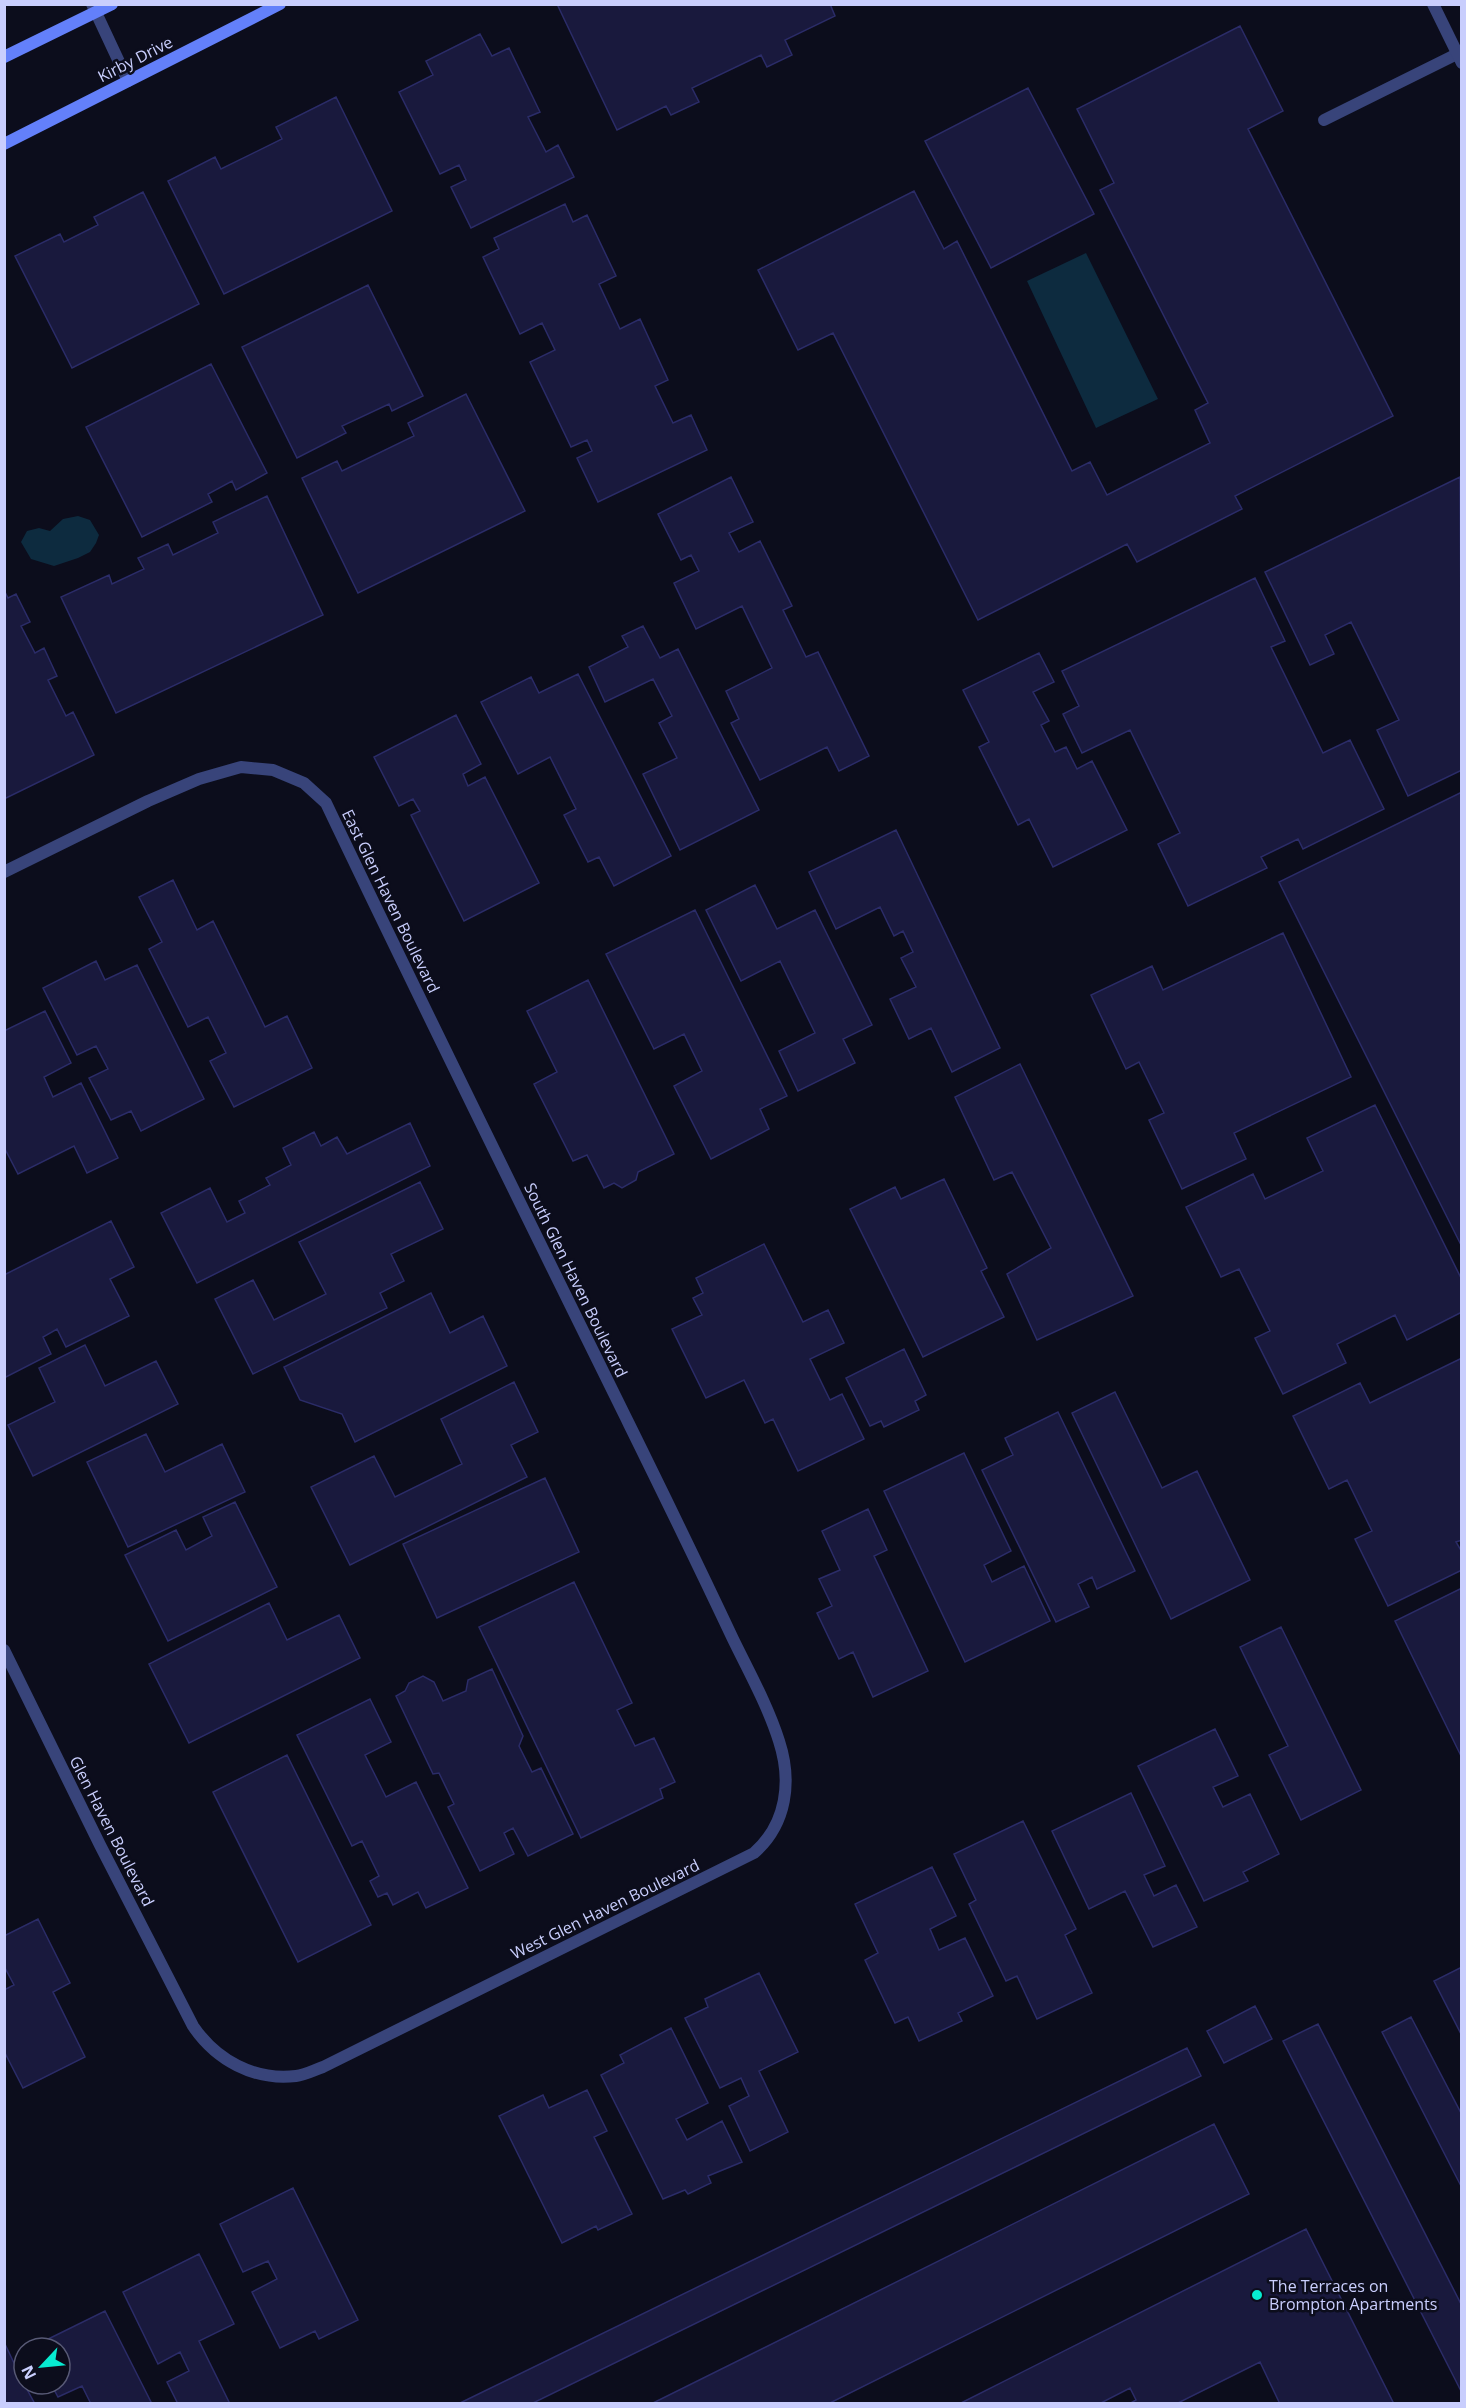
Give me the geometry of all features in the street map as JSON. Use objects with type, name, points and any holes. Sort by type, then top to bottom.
[{"type":"main road","points":[[4,57],[94,8],[112,4]]},
{"type":"main road","name":"Kirby Drive","points":[[4,144],[280,4]]},
{"type":"street","points":[[1324,120],[1459,58],[1432,4]]},
{"type":"street","points":[[94,8],[128,81]]},
{"type":"street","name":"East Glen Haven Boulevard","points":[[4,872],[148,801],[199,779],[241,767],[273,770],[304,783],[326,803],[424,1008]]},
{"type":"street","name":"South Glen Haven Boulevard","points":[[424,1008],[699,1566]]},
{"type":"street","name":"West Glen Haven Boulevard","points":[[193,2026],[205,2044],[223,2059],[248,2070],[274,2075],[297,2076],[323,2067],[754,1853],[767,1842],[779,1818],[786,1795],[779,1742],[699,1566]]},
{"type":"street","name":"Glen Haven Boulevard","points":[[4,1650],[100,1845],[193,2026]]},
{"type":"water","points":[[1086,253],[1158,399],[1096,428],[1027,281]]},
{"type":"water","points":[[78,516],[90,520],[99,535],[90,552],[54,566],[31,559],[21,542],[27,531],[39,528],[50,531],[63,519]]},
{"type":"building","points":[[557,4],[830,4],[835,16],[785,40],[792,55],[767,67],[761,55],[692,88],[699,102],[671,115],[666,106],[617,130]]},
{"type":"building","points":[[1240,26],[1283,111],[1248,129],[1393,416],[1235,496],[1242,509],[1137,562],[1127,544],[978,620],[833,333],[798,350],[758,270],[914,191],[944,249],[957,241],[1072,471],[1090,462],[1107,495],[1210,443],[1195,410],[1208,403],[1100,190],[1114,183],[1077,109]]},
{"type":"building","points":[[480,34],[492,56],[509,48],[540,112],[528,117],[546,152],[558,145],[574,177],[471,228],[451,187],[466,180],[459,165],[440,174],[399,92],[433,75],[426,61]]},
{"type":"building","points":[[1028,88],[1094,214],[991,268],[925,141]]},
{"type":"building","points":[[336,97],[392,211],[224,294],[168,181],[215,157],[221,169],[282,139],[276,127]]},
{"type":"building","points":[[143,192],[199,304],[72,368],[15,256],[60,234],[64,242],[98,225],[94,217]]},
{"type":"building","points":[[565,204],[573,222],[587,215],[616,276],[599,284],[620,329],[640,319],[668,380],[655,386],[673,423],[691,415],[707,450],[598,502],[577,458],[592,451],[587,440],[571,447],[530,362],[555,350],[542,323],[520,334],[483,257],[499,249],[494,238]]},
{"type":"building","points":[[368,285],[423,396],[392,411],[389,404],[342,426],[346,433],[297,458],[242,347]]},
{"type":"building","points":[[211,364],[267,473],[236,490],[232,481],[208,494],[212,502],[142,537],[86,427]]},
{"type":"building","points":[[466,394],[525,511],[358,593],[302,478],[337,461],[342,471],[414,436],[408,423]]},
{"type":"building","points":[[731,477],[753,522],[729,533],[739,552],[760,541],[792,606],[783,610],[806,657],[818,652],[869,756],[839,771],[827,747],[760,780],[731,723],[739,719],[726,691],[772,668],[742,606],[696,629],[674,583],[699,571],[691,555],[681,560],[658,514]]},
{"type":"building","points":[[1460,477],[1462,770],[1408,796],[1377,730],[1399,720],[1351,622],[1325,635],[1334,654],[1310,665],[1265,572]]},
{"type":"building","points":[[267,496],[323,615],[116,713],[61,597],[109,575],[112,584],[144,569],[138,558],[168,544],[173,555],[218,533],[213,522]]},
{"type":"building","points":[[1255,578],[1285,641],[1271,647],[1323,753],[1350,740],[1384,809],[1303,849],[1298,839],[1261,857],[1267,868],[1188,906],[1158,844],[1180,833],[1130,730],[1082,753],[1063,714],[1079,706],[1062,671]]},
{"type":"building","points":[[4,590],[8,598],[16,594],[30,622],[21,626],[35,653],[44,648],[57,676],[48,680],[66,716],[73,712],[94,755],[4,799]]},
{"type":"building","points":[[643,626],[660,658],[678,649],[759,810],[680,850],[643,774],[677,758],[659,723],[672,716],[653,679],[605,702],[589,667],[628,647],[622,636]]},
{"type":"building","points":[[1039,653],[1054,682],[1033,692],[1049,721],[1041,725],[1055,752],[1066,747],[1077,769],[1092,761],[1127,830],[1053,867],[1029,819],[1018,825],[979,747],[989,742],[963,690]]},
{"type":"building","points":[[578,674],[671,856],[614,886],[599,857],[588,862],[564,815],[576,809],[550,757],[518,774],[481,702],[531,677],[539,693]]},
{"type":"building","points":[[456,715],[481,764],[463,774],[468,786],[485,777],[539,883],[464,921],[411,815],[420,811],[413,799],[399,806],[374,757]]},
{"type":"building","points":[[1462,792],[1462,1247],[1279,882]]},
{"type":"building","points":[[896,830],[1000,1048],[952,1072],[931,1028],[909,1039],[890,999],[916,987],[901,958],[913,952],[903,931],[894,936],[880,907],[836,929],[809,872]]},
{"type":"building","points":[[173,880],[197,930],[213,921],[265,1027],[287,1016],[312,1068],[234,1107],[210,1061],[226,1053],[208,1017],[188,1027],[149,949],[162,942],[139,897]]},
{"type":"building","points":[[755,885],[777,929],[815,910],[872,1025],[843,1039],[855,1063],[798,1091],[779,1051],[815,1033],[780,961],[741,981],[706,910]]},
{"type":"building","points":[[695,910],[787,1096],[760,1109],[769,1129],[711,1159],[674,1086],[702,1071],[684,1034],[654,1049],[606,954]]},
{"type":"building","points":[[1283,933],[1351,1077],[1234,1133],[1246,1159],[1182,1189],[1149,1120],[1164,1113],[1139,1062],[1126,1069],[1091,995],[1152,966],[1163,990]]},
{"type":"building","points":[[96,961],[105,980],[137,965],[204,1099],[141,1131],[131,1111],[111,1120],[89,1078],[108,1069],[96,1046],[77,1055],[43,988]]},
{"type":"building","points":[[588,980],[674,1154],[638,1172],[636,1180],[622,1188],[614,1183],[604,1188],[587,1155],[573,1161],[534,1084],[557,1072],[527,1011]]},
{"type":"building","points":[[45,1011],[71,1063],[44,1077],[53,1097],[81,1083],[118,1158],[87,1173],[74,1146],[18,1174],[4,1147],[4,1031]]},
{"type":"building","points":[[1020,1064],[1133,1296],[1037,1340],[1007,1274],[1051,1248],[1012,1172],[994,1180],[955,1097]]},
{"type":"building","points":[[1375,1105],[1462,1280],[1462,1312],[1407,1340],[1395,1315],[1337,1344],[1346,1363],[1283,1394],[1255,1338],[1270,1331],[1239,1269],[1221,1277],[1186,1207],[1253,1174],[1265,1199],[1323,1171],[1307,1138]]},
{"type":"building","points":[[410,1123],[430,1166],[197,1283],[161,1213],[210,1188],[227,1222],[245,1213],[239,1201],[270,1185],[266,1178],[291,1165],[283,1148],[314,1132],[321,1146],[337,1137],[347,1154]]},
{"type":"building","points":[[944,1179],[987,1268],[981,1271],[1004,1317],[923,1357],[850,1209],[895,1187],[901,1199]]},
{"type":"building","points":[[420,1182],[443,1229],[391,1254],[404,1281],[380,1293],[387,1308],[253,1374],[215,1299],[253,1280],[274,1320],[326,1294],[299,1242]]},
{"type":"building","points":[[111,1221],[134,1267],[110,1279],[129,1316],[66,1347],[57,1329],[43,1337],[51,1354],[4,1378],[4,1275]]},
{"type":"building","points":[[764,1244],[803,1322],[828,1310],[844,1343],[810,1359],[830,1400],[842,1394],[864,1439],[798,1471],[773,1419],[765,1423],[744,1380],[706,1398],[672,1329],[702,1315],[693,1298],[703,1293],[696,1278]]},
{"type":"building","points":[[431,1293],[450,1333],[483,1316],[507,1366],[355,1442],[342,1414],[300,1400],[284,1367]]},
{"type":"building","points":[[85,1345],[105,1386],[156,1361],[178,1404],[33,1476],[8,1425],[55,1402],[39,1368]]},
{"type":"building","points":[[904,1349],[926,1395],[915,1401],[919,1410],[884,1427],[881,1421],[870,1426],[846,1378]]},
{"type":"building","points":[[1462,1358],[1462,1540],[1456,1542],[1462,1552],[1462,1570],[1388,1606],[1355,1539],[1372,1531],[1347,1480],[1329,1489],[1293,1416],[1360,1383],[1370,1403]]},
{"type":"building","points":[[514,1382],[538,1432],[511,1445],[527,1477],[350,1565],[311,1487],[374,1456],[395,1497],[462,1464],[441,1419]]},
{"type":"building","points":[[1115,1392],[1162,1488],[1197,1471],[1250,1580],[1171,1619],[1072,1413]]},
{"type":"building","points":[[1058,1412],[1135,1571],[1097,1589],[1092,1577],[1078,1584],[1089,1607],[1056,1622],[982,1470],[1013,1455],[1005,1438]]},
{"type":"building","points":[[146,1434],[165,1472],[222,1444],[245,1492],[128,1547],[87,1462]]},
{"type":"building","points":[[964,1453],[1011,1551],[984,1565],[992,1582],[1024,1566],[1050,1621],[965,1662],[884,1491]]},
{"type":"building","points":[[545,1478],[579,1552],[437,1618],[403,1544]]},
{"type":"building","points":[[235,1502],[277,1587],[168,1641],[125,1555],[176,1530],[186,1550],[212,1536],[203,1517]]},
{"type":"building","points":[[868,1509],[887,1550],[874,1556],[928,1671],[873,1697],[853,1652],[839,1659],[817,1613],[832,1606],[819,1579],[840,1570],[822,1531]]},
{"type":"building","points":[[574,1582],[632,1703],[617,1710],[635,1746],[654,1738],[675,1782],[660,1789],[663,1798],[581,1838],[479,1627]]},
{"type":"building","points":[[1462,1588],[1462,1758],[1395,1621]]},
{"type":"building","points":[[269,1603],[287,1640],[339,1615],[360,1658],[189,1743],[149,1664]]},
{"type":"building","points":[[1281,1627],[1361,1790],[1301,1820],[1269,1755],[1288,1746],[1240,1647]]},
{"type":"building","points":[[492,1669],[523,1736],[519,1746],[532,1772],[541,1768],[573,1834],[528,1856],[513,1828],[504,1833],[514,1854],[480,1871],[448,1807],[454,1804],[439,1773],[433,1774],[396,1696],[405,1691],[409,1683],[423,1676],[434,1682],[443,1701],[466,1691],[468,1680]]},
{"type":"building","points":[[370,1699],[391,1742],[365,1755],[386,1797],[416,1782],[468,1888],[426,1908],[418,1892],[393,1905],[387,1893],[378,1897],[370,1881],[379,1876],[362,1841],[352,1846],[297,1735]]},
{"type":"building","points":[[1215,1729],[1238,1776],[1213,1787],[1223,1807],[1250,1794],[1279,1854],[1243,1872],[1248,1881],[1204,1901],[1138,1766]]},
{"type":"building","points":[[287,1755],[371,1925],[298,1962],[213,1792]]},
{"type":"building","points":[[1131,1793],[1165,1866],[1144,1875],[1154,1896],[1176,1885],[1197,1927],[1153,1947],[1125,1891],[1089,1909],[1052,1831]]},
{"type":"building","points":[[1023,1821],[1076,1929],[1065,1935],[1092,1993],[1037,2019],[1017,1976],[1006,1981],[969,1904],[976,1900],[954,1854]]},
{"type":"building","points":[[932,1867],[956,1916],[930,1929],[939,1950],[965,1938],[993,1996],[958,2013],[962,2021],[919,2041],[908,2017],[895,2023],[865,1960],[878,1953],[855,1904]]},
{"type":"building","points":[[38,1919],[70,1983],[53,1992],[85,2057],[23,2088],[4,2051],[4,1990],[14,1985],[4,1966],[4,1936]]},
{"type":"building","points":[[1462,1967],[1462,2036],[1434,1981]]},
{"type":"building","points":[[759,1973],[798,2052],[759,2071],[788,2132],[750,2151],[729,2106],[749,2096],[741,2078],[720,2088],[685,2018],[708,2007],[705,1999]]},
{"type":"building","points":[[1255,2006],[1272,2039],[1224,2063],[1207,2031]]},
{"type":"building","points":[[1411,2017],[1462,2115],[1462,2188],[1382,2032]]},
{"type":"building","points":[[1318,2024],[1462,2306],[1462,2393],[1283,2041]]},
{"type":"building","points":[[671,2028],[708,2103],[676,2119],[687,2140],[722,2121],[742,2162],[708,2176],[711,2183],[688,2194],[685,2190],[663,2199],[601,2075],[624,2063],[620,2055]]},
{"type":"building","points":[[1187,2048],[1201,2076],[531,2404],[458,2404]]},
{"type":"building","points":[[587,2090],[607,2131],[594,2137],[632,2214],[598,2230],[596,2226],[562,2243],[499,2116],[543,2095],[549,2108]]},
{"type":"building","points":[[1214,2124],[1249,2194],[828,2404],[651,2404]]},
{"type":"building","points":[[293,2188],[358,2320],[319,2339],[315,2331],[280,2348],[252,2292],[277,2279],[268,2261],[243,2272],[220,2224]]},
{"type":"building","name":"The Terraces on Brompton Apartments","points":[[1306,2229],[1394,2404],[1280,2404],[1260,2362],[1176,2404],[1129,2404],[1136,2400],[1130,2388],[1099,2404],[959,2404]]},
{"type":"building","points":[[199,2254],[234,2324],[199,2341],[230,2404],[178,2404],[167,2382],[189,2371],[180,2352],[158,2364],[123,2292]]},
{"type":"building","points":[[105,2311],[152,2404],[87,2404],[90,2402],[82,2386],[72,2391],[72,2336],[54,2336]]},
{"type":"building","points":[[4,2342],[12,2359],[12,2396],[31,2396],[35,2404],[4,2404]]},
{"type":"place","name":"The Terraces on Brompton Apartments","points":[[1257,2295]]}]
